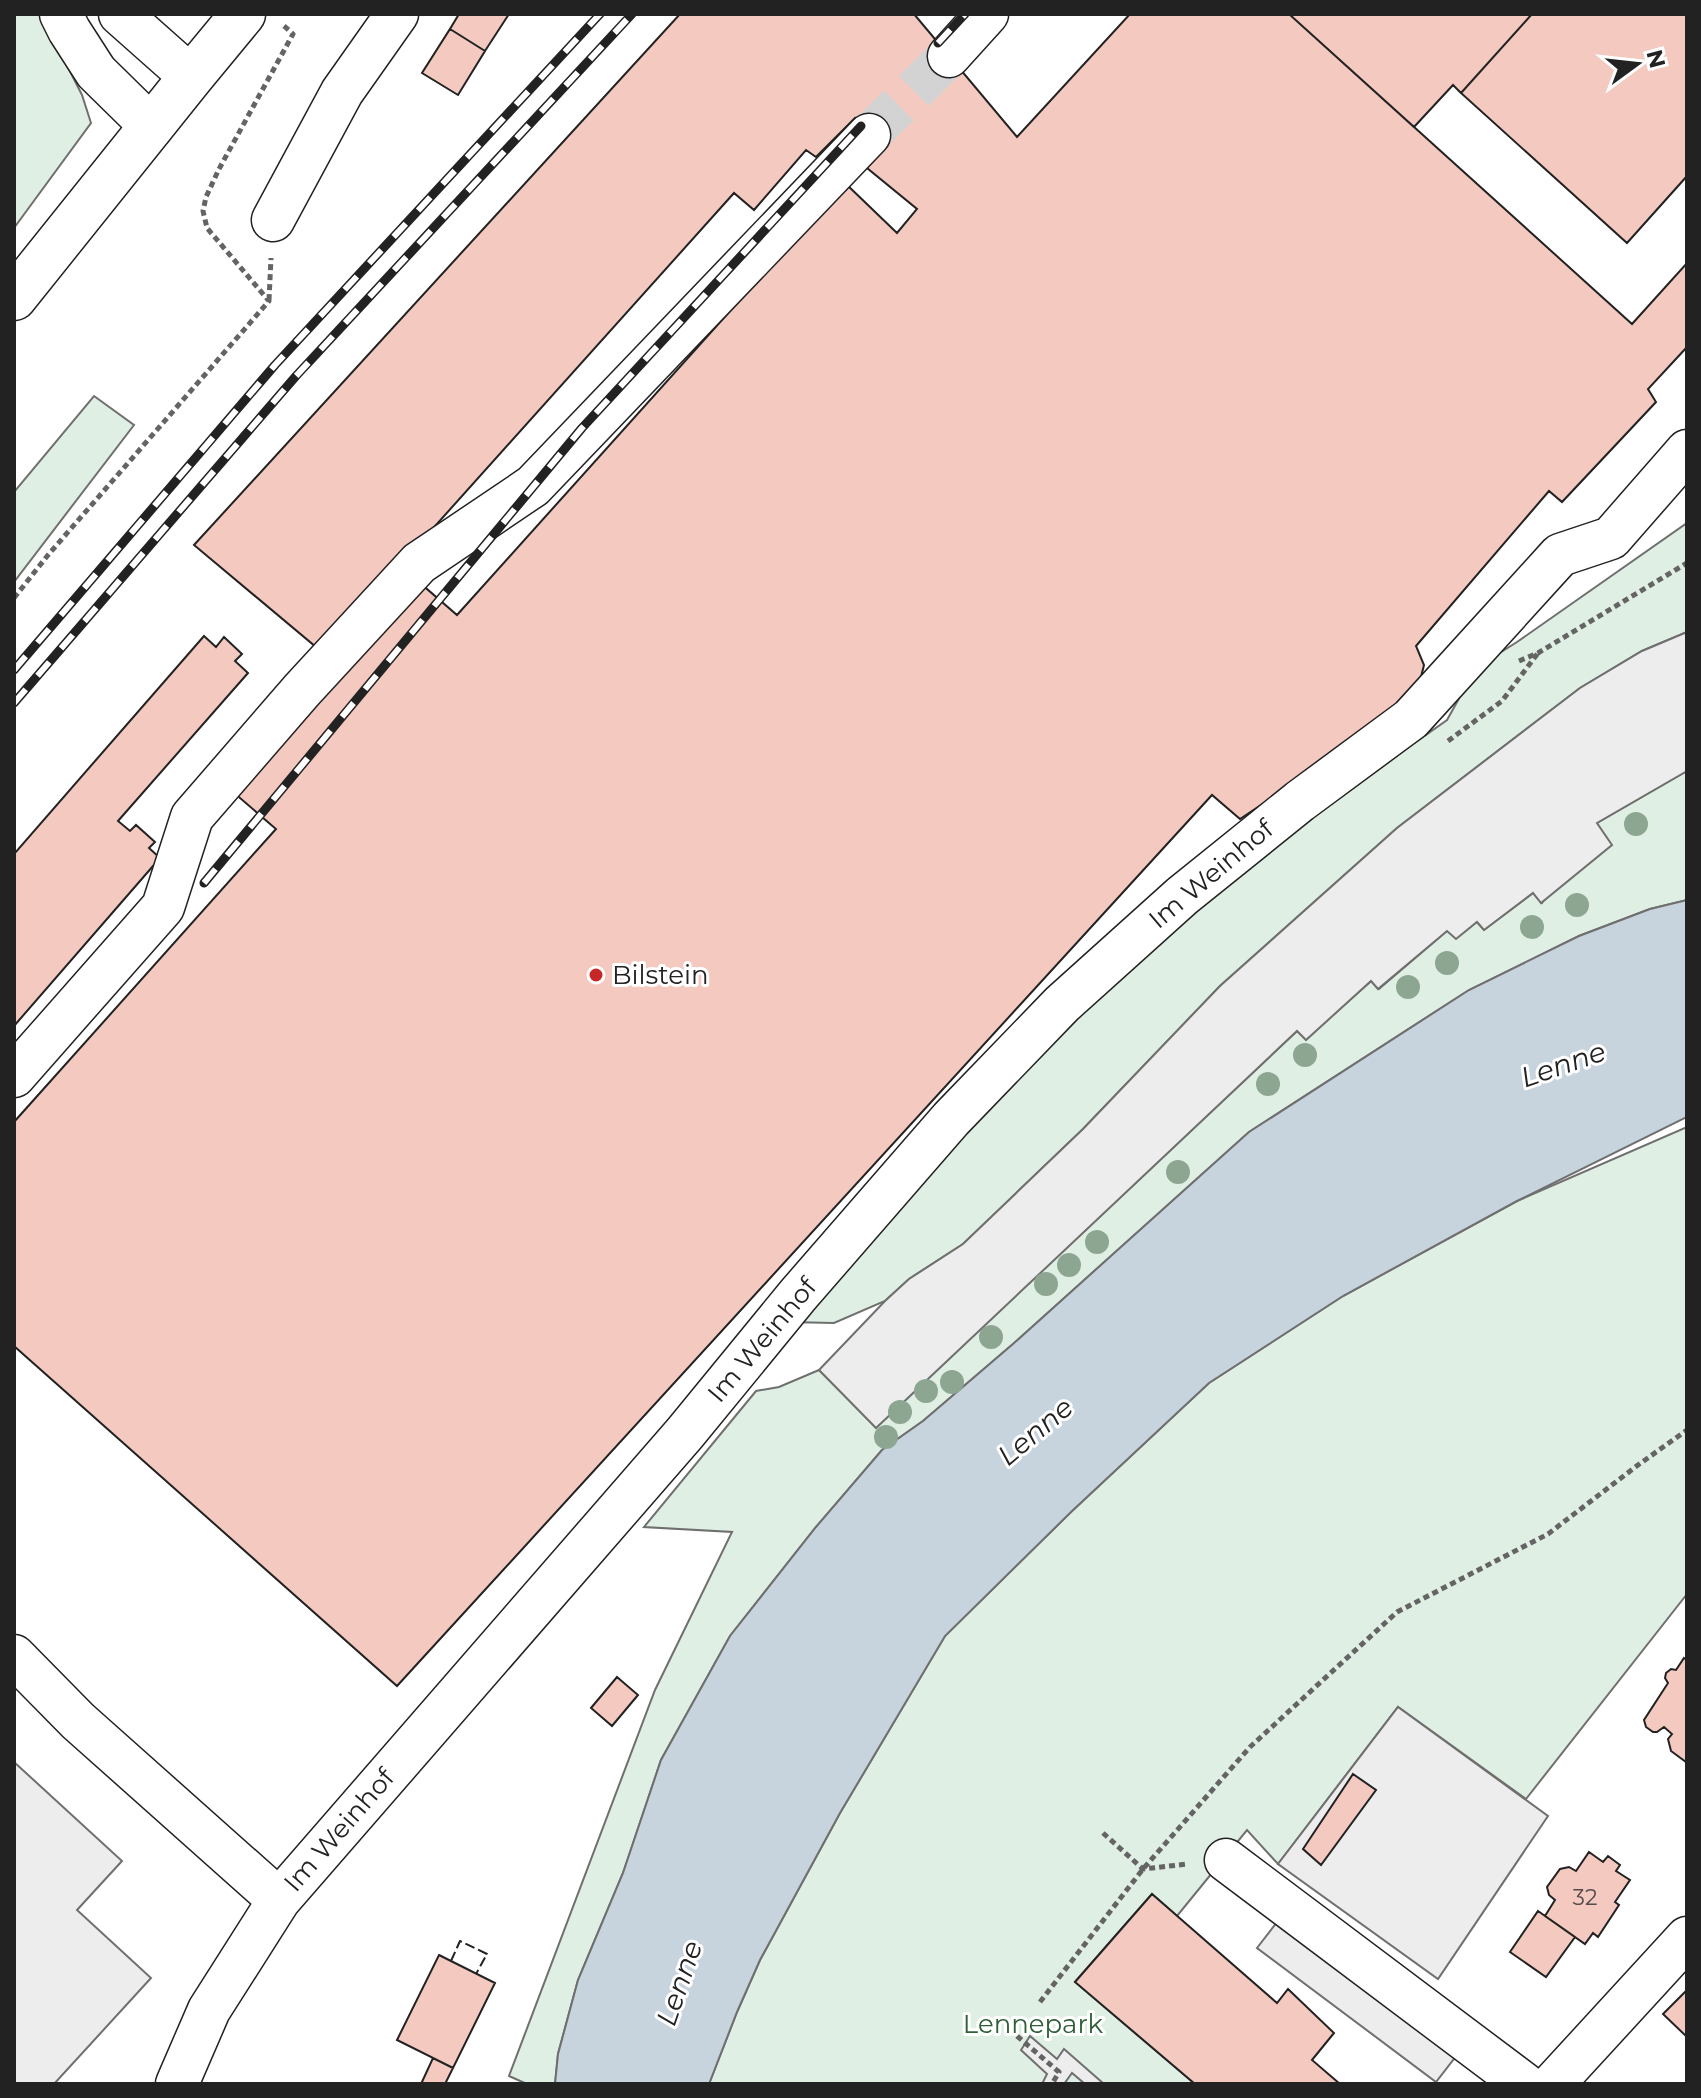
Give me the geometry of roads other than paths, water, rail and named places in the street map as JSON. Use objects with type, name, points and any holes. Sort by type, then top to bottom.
[{"type":"main road","points":[[14,298],[191,77],[262,19]]},
{"type":"street","points":[[61,14],[96,72],[152,127]]},
{"type":"street","points":[[120,14],[191,77]]},
{"type":"street","points":[[273,220],[342,92],[397,14]]},
{"type":"street","points":[[949,56],[987,14]]},
{"type":"street","points":[[14,1076],[163,907],[192,817],[302,690],[419,563],[533,486],[869,135]]},
{"type":"street","name":"Im Weinhof","points":[[177,2084],[209,2010],[279,1900],[685,1433],[798,1295],[951,1119],[1062,1004],[1182,896],[1300,801],[1411,719],[1560,555],[1611,538],[1687,451]]},
{"type":"street","points":[[14,1656],[78,1721],[279,1900]]},
{"type":"street","points":[[1226,1860],[1524,2084]]},
{"type":"street","points":[[1553,2084],[1687,1938]]},
{"type":"water","name":"Lenne","points":[[1687,900],[1687,1117],[1517,1201],[1343,1296],[1209,1383],[945,1636],[840,1813],[760,1960],[709,2084],[555,2084],[558,2054],[578,1980],[623,1873],[661,1760],[730,1636],[882,1450],[923,1421],[1013,1344],[1249,1132],[1469,990],[1579,936],[1650,909]]},
{"type":"tunnel","points":[[869,135],[949,56]]},
{"type":"railway","points":[[14,670],[275,365],[600,14]]},
{"type":"railway","points":[[14,703],[296,376],[632,14]]},
{"type":"railway","points":[[938,43],[965,14]]},
{"type":"railway","points":[[204,883],[582,428],[861,126]]},
{"type":"place","name":"Bilstein","points":[[596,975]]},
{"type":"park label","name":"Lennepark","points":[[1033,2024]]}]
